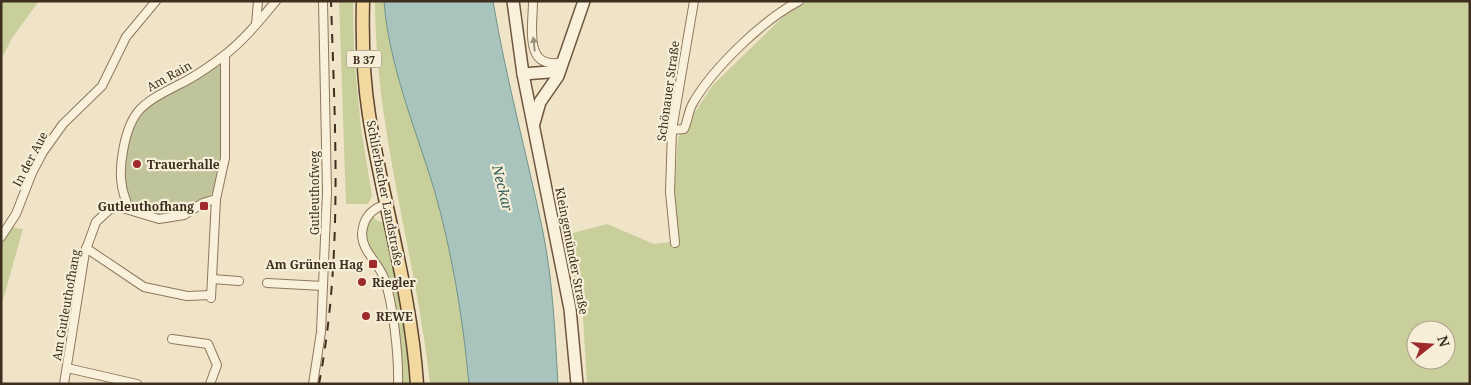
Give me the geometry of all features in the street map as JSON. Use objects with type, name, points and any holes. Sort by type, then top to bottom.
[{"type":"main road","name":"Schlierbacher Landstraße","points":[[363,1],[363,57],[368,103],[407,303],[417,384]]},
{"type":"main road","name":"Kleingemünder Straße","points":[[513,1],[524,78],[565,281],[577,384]]},
{"type":"main road","name":"Kleingemünder Straße","points":[[533,125],[540,102],[558,76],[584,1]]},
{"type":"main road","points":[[524,78],[549,72],[561,65]]},
{"type":"main road","points":[[524,78],[535,87],[550,85]]},
{"type":"street","name":"In der Aue","points":[[1,237],[16,214],[43,152],[63,124],[102,86],[126,36],[156,1]]},
{"type":"street","points":[[255,25],[258,1]]},
{"type":"street","points":[[86,248],[144,287],[187,296],[211,297],[216,199],[225,158],[225,55],[276,1]]},
{"type":"street","name":"Gutleuthofweg","points":[[313,384],[319,351],[327,192],[323,1]]},
{"type":"street","name":"Schönauer Straße","points":[[675,244],[670,192],[672,130],[694,1]]},
{"type":"street","points":[[672,130],[684,128],[694,101],[747,40],[768,20],[799,1]]},
{"type":"street","points":[[533,2],[536,55],[547,64],[561,65]]},
{"type":"street","name":"Am Rain","points":[[130,210],[122,194],[120,179],[125,135],[136,112],[154,97],[178,85],[225,55]]},
{"type":"street","name":"Am Gutleuthofhang","points":[[64,384],[86,248],[96,222],[104,212],[118,207],[159,219],[184,215],[203,203],[216,199]]},
{"type":"street","points":[[387,204],[377,207],[371,212],[364,223],[362,234],[366,249],[385,282],[396,347],[398,384]]},
{"type":"street","points":[[212,279],[239,281]]},
{"type":"street","points":[[267,282],[323,286]]},
{"type":"street","points":[[172,339],[208,344],[217,365],[210,384]]},
{"type":"street","points":[[67,368],[138,384]]},
{"type":"green space","points":[[1,1],[39,1],[12,38],[1,60]]},
{"type":"green space","points":[[339,1],[353,1],[354,56],[361,128],[372,196],[368,204],[346,204]]},
{"type":"green space","points":[[375,1],[384,1],[391,49],[397,73],[434,189],[446,236],[464,335],[469,384],[430,384],[416,288],[397,193],[382,98]]},
{"type":"green space","points":[[805,1],[1470,1],[1470,384],[587,384],[583,317],[565,235],[607,224],[654,244],[671,242],[678,138],[712,86],[794,6]]},
{"type":"green space","points":[[220,64],[221,163],[212,194],[174,214],[156,214],[132,207],[124,182],[123,168],[128,139],[141,114],[156,99]]},
{"type":"green space","points":[[367,208],[376,220],[386,224],[406,332],[411,384],[394,384],[394,361],[388,303],[380,278],[360,246],[361,225]]},
{"type":"green space","points":[[11,227],[23,229],[1,307],[1,239]]},
{"type":"water","name":"Neckar","points":[[384,1],[493,1],[504,59],[543,232],[553,308],[558,384],[469,384],[464,335],[446,236],[434,189],[397,73],[391,49]]},
{"type":"railway","points":[[319,384],[332,289],[336,193],[331,1]]},
{"type":"place","name":"Trauerhalle","points":[[137,164]]},
{"type":"place","name":"Gutleuthofhang","points":[[204,206]]},
{"type":"place","name":"Am Grünen Hag","points":[[373,264]]},
{"type":"place","name":"Riegler","points":[[362,282]]},
{"type":"place","name":"REWE","points":[[366,316]]}]
